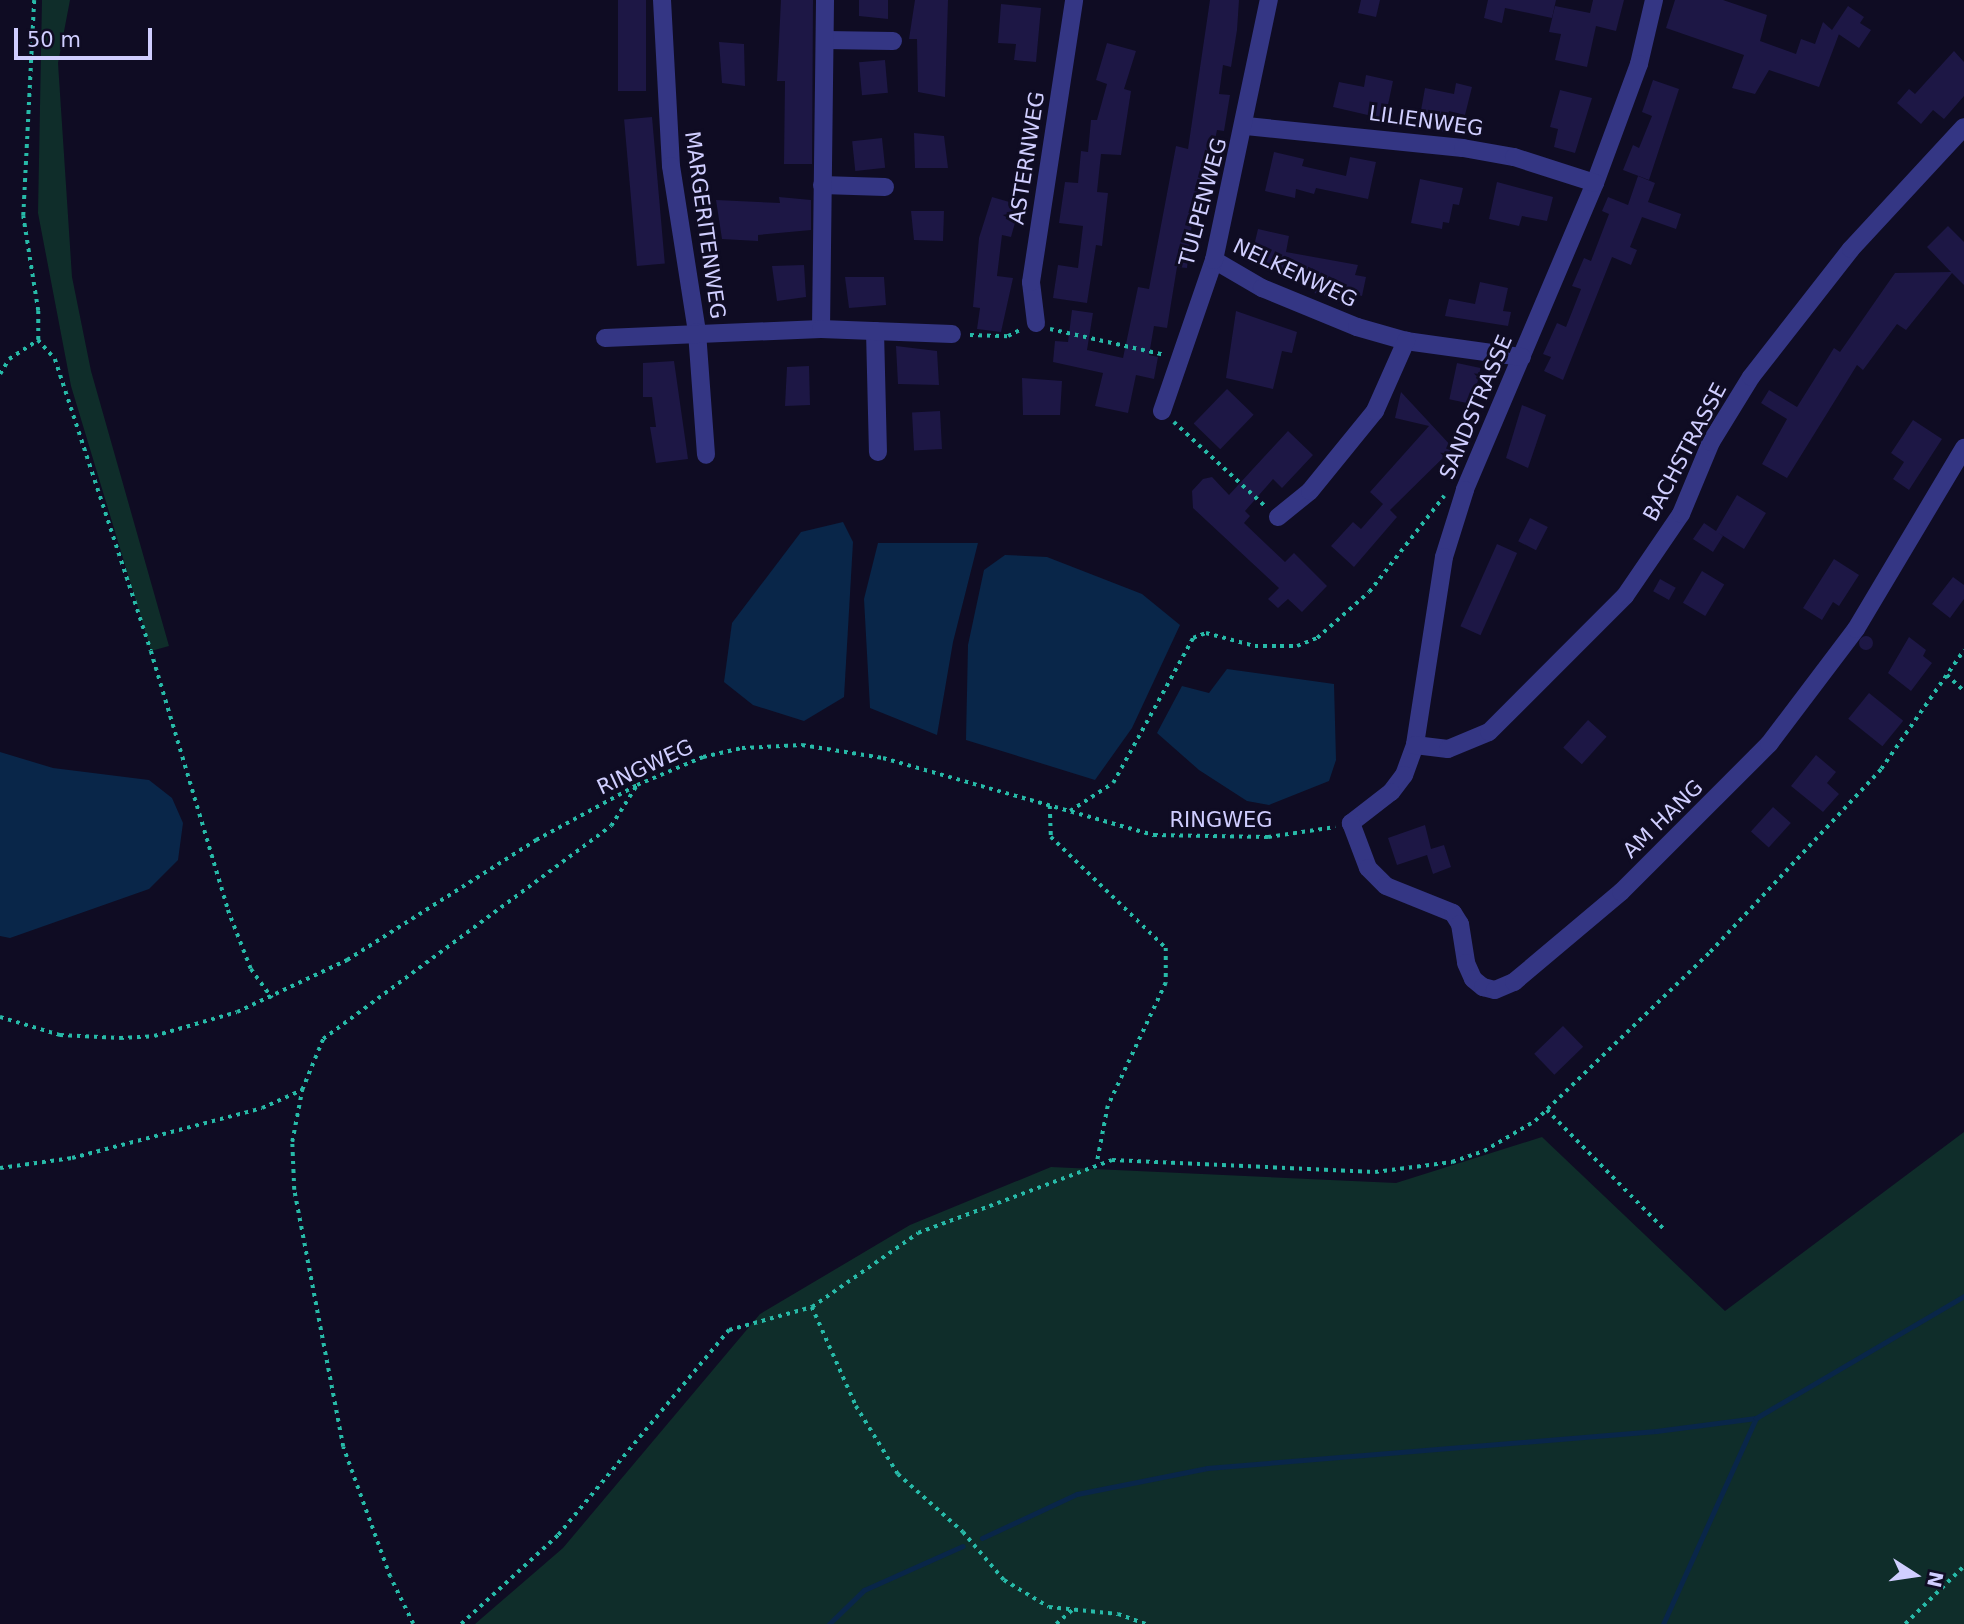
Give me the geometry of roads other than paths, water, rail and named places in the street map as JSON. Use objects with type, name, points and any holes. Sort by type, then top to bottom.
[{"type":"street","name":"MARGERITENWEG","points":[[662,0],[671,166],[697,332],[706,455]]},
{"type":"street","points":[[821,329],[825,0]]},
{"type":"street","name":"ASTERNWEG","points":[[1036,323],[1031,282],[1074,0]]},
{"type":"street","name":"TULPENWEG","points":[[1162,411],[1177,357],[1214,260],[1246,126],[1269,0]]},
{"type":"street","name":"SANDSTRASSE","points":[[1351,823],[1391,792],[1404,775],[1415,745],[1444,557],[1465,490],[1595,183],[1639,64],[1654,0]]},
{"type":"street","points":[[825,40],[893,41]]},
{"type":"street","name":"LILIENWEG","points":[[1246,126],[1463,148],[1514,157],[1595,183]]},
{"type":"street","name":"BACHSTRASSE","points":[[1415,745],[1448,749],[1489,732],[1625,596],[1681,514],[1725,416],[1759,367],[1851,249],[1964,127]]},
{"type":"street","points":[[822,186],[886,187]]},
{"type":"street","name":"NELKENWEG","points":[[1214,260],[1309,309],[1406,341],[1522,357]]},
{"type":"street","points":[[605,338],[697,332],[821,329],[952,334]]},
{"type":"street","points":[[875,331],[878,452]]},
{"type":"street","points":[[1278,517],[1310,491],[1374,411],[1406,341]]},
{"type":"street","name":"AM HANG","points":[[1351,823],[1368,868],[1386,886],[1453,913],[1460,924],[1473,979],[1495,990],[1514,982],[1620,892],[1769,744],[1856,629],[1964,448]]},
{"type":"water","points":[[843,522],[853,542],[844,697],[804,721],[753,705],[724,682],[732,623],[801,532]]},
{"type":"water","points":[[878,543],[978,543],[953,642],[937,735],[870,708],[864,599]]},
{"type":"water","points":[[1005,555],[1047,557],[1142,594],[1180,625],[1132,728],[1095,780],[966,740],[968,645],[984,570]]},
{"type":"water","points":[[1227,669],[1334,684],[1336,760],[1329,781],[1269,805],[1247,801],[1199,770],[1157,733],[1182,686],[1209,693]]},
{"type":"water","points":[[0,752],[53,768],[149,780],[172,798],[183,823],[178,860],[149,889],[10,938],[0,936]]},
{"type":"waterway","points":[[1663,1624],[1756,1418],[1964,1296]]},
{"type":"waterway","points":[[982,1538],[1077,1494],[1207,1468],[1656,1431],[1756,1418]]},
{"type":"waterway","points":[[829,1624],[864,1590],[963,1546]]}]
